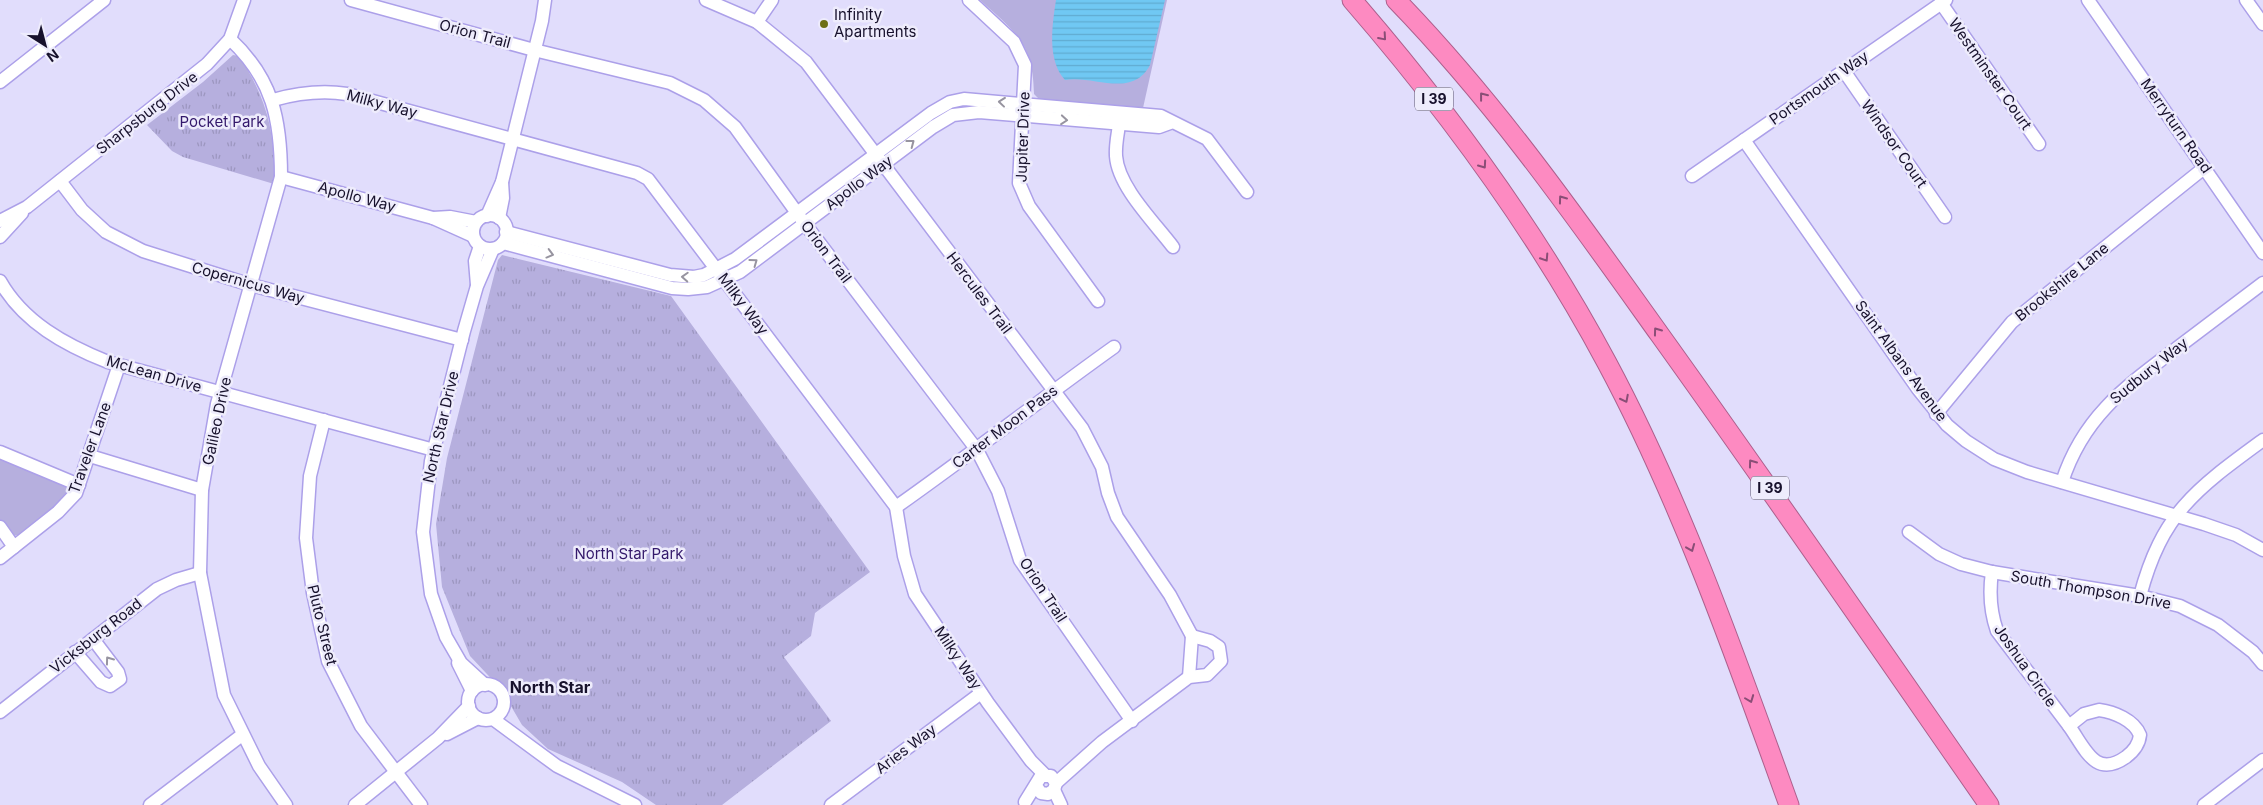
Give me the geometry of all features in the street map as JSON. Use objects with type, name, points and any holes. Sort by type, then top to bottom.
[{"type":"highway","name":"I 39","points":[[1352,0],[1399,54],[1504,194],[1550,266],[1607,363],[1663,480],[1701,573],[1788,805]]},
{"type":"highway","name":"I 39","points":[[1396,0],[1467,77],[1546,176],[1792,519],[1989,805]]},
{"type":"highway","points":[[1792,519],[2002,805]]},
{"type":"street","points":[[0,82],[104,0]]},
{"type":"street","name":"Sharpsburg Drive","points":[[0,222],[26,207],[192,78],[230,39],[244,0]]},
{"type":"street","name":"Orion Trail","points":[[351,0],[534,50],[670,83],[704,100],[735,127],[805,224],[977,450],[998,491],[1020,560],[1132,721]]},
{"type":"street","points":[[491,241],[487,219],[502,182],[542,21],[545,0]]},
{"type":"street","name":"Hercules Trail","points":[[706,0],[757,22],[806,62],[1053,390],[1094,448],[1118,517],[1170,595],[1192,636]]},
{"type":"street","points":[[757,22],[772,0]]},
{"type":"street","name":"Jupiter Drive","points":[[970,0],[1001,28],[1019,49],[1026,73],[1019,183],[1029,206],[1098,301]]},
{"type":"street","name":"Merryturn Road","points":[[2088,0],[2263,253]]},
{"type":"street","points":[[2246,0],[2263,24]]},
{"type":"street","name":"Portsmouth Way","points":[[1692,176],[1944,2]]},
{"type":"street","name":"Westminster Court","points":[[1944,2],[2039,144]]},
{"type":"street","name":"Galileo Drive","points":[[230,39],[248,58],[273,100],[281,140],[281,177],[221,393],[202,490],[200,574],[224,695],[242,735],[259,766],[286,805]]},
{"type":"street","name":"Windsor Court","points":[[1844,71],[1945,217]]},
{"type":"street","name":"Milky Way","points":[[273,100],[295,94],[332,92],[643,175],[655,185],[896,507],[904,556],[915,594],[981,693],[1031,761],[1060,805]]},
{"type":"street","name":"Apollo Way","points":[[491,241],[670,275],[694,277],[717,269],[741,255],[874,154],[950,102],[972,99],[1024,110],[1120,119],[1159,127],[1170,122],[1184,126],[1207,139],[1247,192]]},
{"type":"street","name":"Apollo Way","points":[[281,177],[432,218],[491,241],[672,288],[688,289],[707,287],[725,280],[749,266],[882,165],[953,115],[969,112],[1024,110]]},
{"type":"street","points":[[1120,119],[1116,157],[1122,177],[1134,197],[1173,247]]},
{"type":"street","name":"Saint Albans Avenue","points":[[1744,140],[1936,414],[1966,441],[1994,458],[2027,472],[2236,535],[2263,550]]},
{"type":"street","name":"Brookshire Lane","points":[[1936,414],[2012,322],[2204,168]]},
{"type":"street","name":"Copernicus Way","points":[[60,180],[82,210],[106,232],[143,252],[252,286],[462,340]]},
{"type":"street","name":"Sharpsburg Drive","points":[[0,237],[26,207]]},
{"type":"street","name":"Apollo Way","points":[[432,218],[487,219]]},
{"type":"street","name":"North Star Drive","points":[[472,692],[446,637],[433,601],[424,554],[424,512],[434,450],[477,286],[475,261],[491,241],[487,219]]},
{"type":"street","name":"McLean Drive","points":[[0,281],[4,292],[31,318],[59,339],[82,352],[119,365],[434,450]]},
{"type":"street","name":"Sudbury Way","points":[[2062,482],[2077,445],[2094,418],[2121,390],[2263,283]]},
{"type":"street","name":"Carter Moon Pass","points":[[896,507],[977,450],[1053,390],[1114,347]]},
{"type":"street","name":"Traveler Lane","points":[[0,558],[71,501],[80,485],[119,365]]},
{"type":"street","name":"Pluto Street","points":[[324,420],[310,476],[306,538],[313,593],[328,661],[361,726],[422,805]]},
{"type":"street","points":[[2140,596],[2157,545],[2174,516],[2189,498],[2263,440]]},
{"type":"street","points":[[0,452],[80,485]]},
{"type":"street","points":[[90,456],[202,490]]},
{"type":"street","points":[[0,527],[14,547]]},
{"type":"street","name":"South Thompson Drive","points":[[1909,532],[1939,554],[1961,564],[1992,572],[2140,596],[2180,606],[2218,625],[2253,652],[2263,664]]},
{"type":"street","name":"Joshua Circle","points":[[1992,572],[1990,588],[1992,615],[1997,631],[2088,752],[2102,766],[2113,764],[2134,750],[2140,741],[2140,735],[2134,726],[2106,710],[2092,711],[2069,726]]},
{"type":"street","name":"Vicksburg Road","points":[[0,712],[156,589],[176,580],[200,574]]},
{"type":"street","points":[[1022,803],[1189,677],[1207,674],[1221,661],[1219,647],[1210,641],[1192,636],[1189,677]]},
{"type":"street","points":[[76,652],[101,682],[110,686],[115,684],[120,679],[118,672],[93,639]]},
{"type":"street","name":"North Star Drive","points":[[456,656],[485,685]]},
{"type":"street","points":[[355,805],[438,738],[469,706],[472,692],[485,685],[499,690],[504,704],[503,709],[521,741]]},
{"type":"street","name":"Aries Way","points":[[831,805],[981,693]]},
{"type":"street","points":[[469,706],[478,718]]},
{"type":"street","points":[[492,719],[503,709]]},
{"type":"street","points":[[438,738],[478,718],[492,719],[557,766],[635,805]]},
{"type":"street","points":[[150,805],[242,735]]},
{"type":"street","points":[[2204,805],[2263,760]]},
{"type":"green space","points":[[980,0],[1167,0],[1143,108],[1040,100],[1034,94],[1030,62],[1020,40]]},
{"type":"green space","name":"Pocket Park","points":[[233,55],[239,56],[249,72],[257,87],[268,117],[273,149],[274,184],[183,157],[172,151],[147,125],[203,82]]},
{"type":"green space","name":"North Star Park","points":[[502,255],[671,296],[870,572],[815,613],[811,636],[784,657],[831,721],[722,805],[656,805],[622,782],[548,749],[522,725],[501,689],[470,656],[442,587],[436,524],[447,458],[498,260]]},
{"type":"green space","points":[[0,457],[68,488],[68,496],[21,534],[14,536],[0,520]]},
{"type":"water","points":[[1056,0],[1165,0],[1150,65],[1142,75],[1133,81],[1123,83],[1076,79],[1065,80],[1055,63],[1053,53],[1052,31]]},
{"type":"place","name":"Infinity Apartments","points":[[824,24]]},
{"type":"district","name":"North Star","points":[[550,687]]}]
